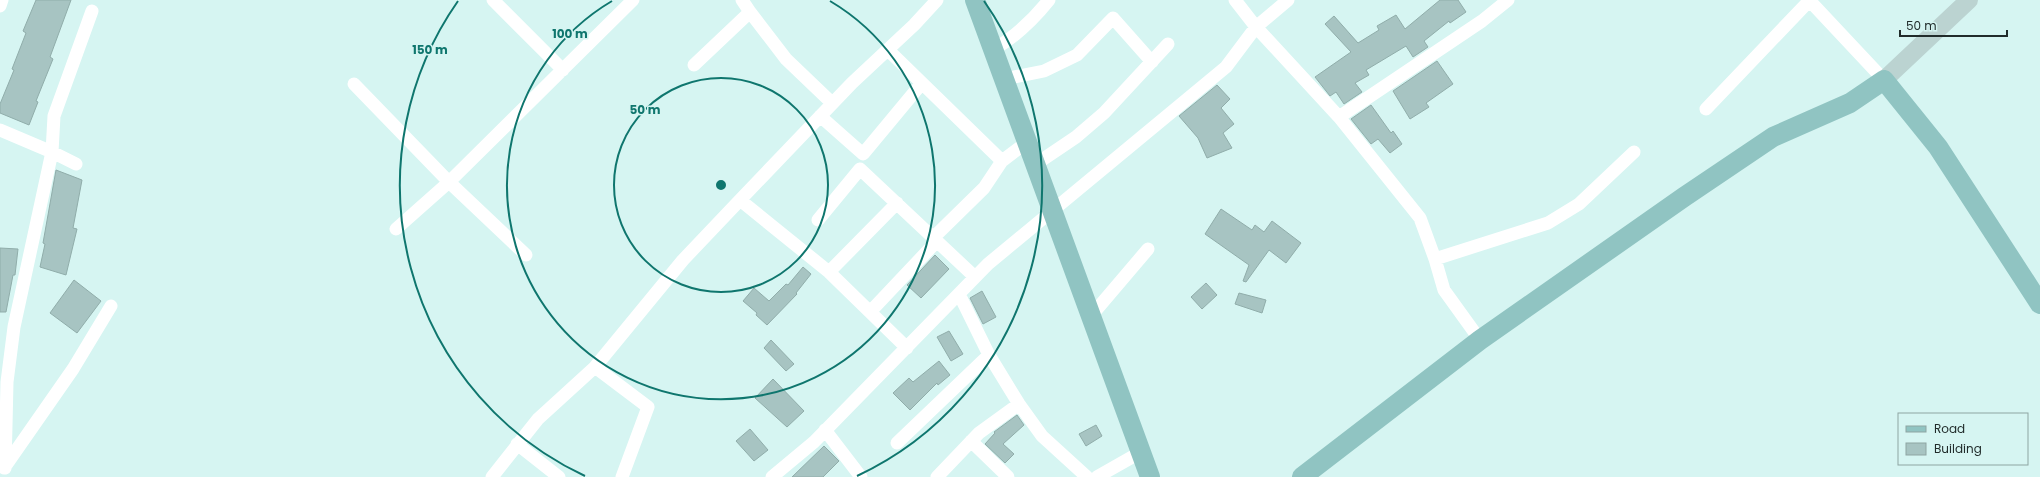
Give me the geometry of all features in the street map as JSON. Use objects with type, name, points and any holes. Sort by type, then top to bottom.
[{"type":"main road","points":[[975,0],[1150,477]]},
{"type":"main road","points":[[1302,477],[1480,340],[1677,201],[1772,137],[1850,103],[1884,80],[1969,0]]},
{"type":"main road","points":[[1884,80],[1938,147],[2040,304]]},
{"type":"street","points":[[0,6],[2,0]]},
{"type":"street","points":[[493,0],[563,70]]},
{"type":"street","points":[[396,229],[449,182],[633,0]]},
{"type":"street","points":[[742,0],[786,58],[832,103]]},
{"type":"street","points":[[492,477],[538,419],[595,367],[683,260],[832,103],[914,25],[938,0]]},
{"type":"street","points":[[993,50],[1011,39],[1038,14],[1048,0]]},
{"type":"street","points":[[1235,0],[1256,27],[1339,117],[1420,218],[1435,259],[1444,290],[1480,340]]},
{"type":"street","points":[[772,477],[825,430],[975,277],[1052,209],[1226,67],[1274,0]]},
{"type":"street","points":[[1256,27],[1288,0]]},
{"type":"street","points":[[1339,117],[1482,21],[1508,0]]},
{"type":"street","points":[[1706,109],[1809,0],[1884,80]]},
{"type":"street","points":[[2,469],[7,382],[14,327],[52,152],[54,116],[92,11]]},
{"type":"street","points":[[694,64],[750,12]]},
{"type":"street","points":[[1004,80],[1044,71],[1077,55],[1114,18],[1152,62]]},
{"type":"street","points":[[1036,164],[1076,137],[1098,117],[1168,44]]},
{"type":"street","points":[[888,50],[1002,161]]},
{"type":"street","points":[[820,116],[863,154],[922,83]]},
{"type":"street","points":[[354,84],[449,182],[526,255]]},
{"type":"street","points":[[0,130],[76,164]]},
{"type":"street","points":[[870,312],[984,188],[1002,161],[1027,142]]},
{"type":"street","points":[[1435,259],[1548,223],[1579,204],[1634,152]]},
{"type":"street","points":[[818,220],[860,169],[975,277]]},
{"type":"street","points":[[740,200],[829,272],[907,348]]},
{"type":"street","points":[[829,272],[896,203]]},
{"type":"street","points":[[1091,316],[1148,249]]},
{"type":"street","points":[[959,294],[989,355],[1019,404],[1042,436],[1087,477]]},
{"type":"street","points":[[2,469],[73,369],[110,306]]},
{"type":"street","points":[[897,443],[989,355]]},
{"type":"street","points":[[595,367],[648,407],[622,477]]},
{"type":"street","points":[[937,477],[979,433],[1019,404]]},
{"type":"street","points":[[825,430],[862,477]]},
{"type":"street","points":[[971,441],[1008,477]]},
{"type":"street","points":[[517,444],[559,477]]},
{"type":"street","points":[[1097,477],[1141,452]]},
{"type":"building","points":[[36,0],[71,0],[50,57],[53,59],[36,101],[38,102],[29,125],[0,113],[0,104],[14,70],[12,69],[26,33],[23,31]]},
{"type":"building","points":[[1440,0],[1458,0],[1466,12],[1450,23],[1449,21],[1424,41],[1428,47],[1413,57],[1406,46],[1366,70],[1369,75],[1355,83],[1362,92],[1344,104],[1336,92],[1330,96],[1315,77],[1351,52],[1325,24],[1334,16],[1358,43],[1379,30],[1377,26],[1396,15],[1405,29]]},
{"type":"building","points":[[1437,61],[1453,84],[1426,103],[1429,107],[1410,119],[1393,91]]},
{"type":"building","points":[[1217,85],[1230,99],[1221,108],[1234,124],[1223,133],[1232,148],[1207,158],[1198,138],[1179,116]]},
{"type":"building","points":[[1371,105],[1391,133],[1393,131],[1402,144],[1390,153],[1378,139],[1371,144],[1351,119]]},
{"type":"building","points":[[56,170],[82,180],[73,228],[77,229],[66,275],[40,267]]},
{"type":"building","points":[[1221,209],[1252,230],[1255,225],[1264,232],[1272,221],[1301,243],[1286,263],[1269,250],[1246,282],[1243,281],[1249,265],[1205,234]]},
{"type":"building","points":[[0,248],[18,249],[15,275],[13,275],[6,312],[0,312]]},
{"type":"building","points":[[935,255],[949,269],[921,298],[907,285]]},
{"type":"building","points":[[803,267],[811,274],[796,293],[797,294],[767,325],[756,315],[757,313],[743,301],[754,288],[769,301],[786,284],[788,285]]},
{"type":"building","points":[[74,280],[101,301],[77,333],[50,313]]},
{"type":"building","points":[[1206,283],[1217,295],[1202,309],[1191,297]]},
{"type":"building","points":[[982,291],[996,317],[983,324],[970,298]]},
{"type":"building","points":[[1239,293],[1266,300],[1262,313],[1235,304]]},
{"type":"building","points":[[949,331],[963,354],[951,361],[937,337]]},
{"type":"building","points":[[771,340],[794,364],[786,371],[764,348]]},
{"type":"building","points":[[939,361],[950,375],[938,385],[937,383],[910,410],[893,393],[909,378],[913,382]]},
{"type":"building","points":[[773,379],[804,411],[787,427],[755,398]]},
{"type":"building","points":[[1017,415],[1024,425],[1003,444],[1014,454],[1005,463],[985,444],[995,433],[994,432]]},
{"type":"building","points":[[1096,425],[1102,436],[1086,446],[1079,434]]},
{"type":"building","points":[[750,429],[768,450],[754,461],[736,441]]},
{"type":"building","points":[[824,446],[839,461],[823,477],[792,477]]}]
